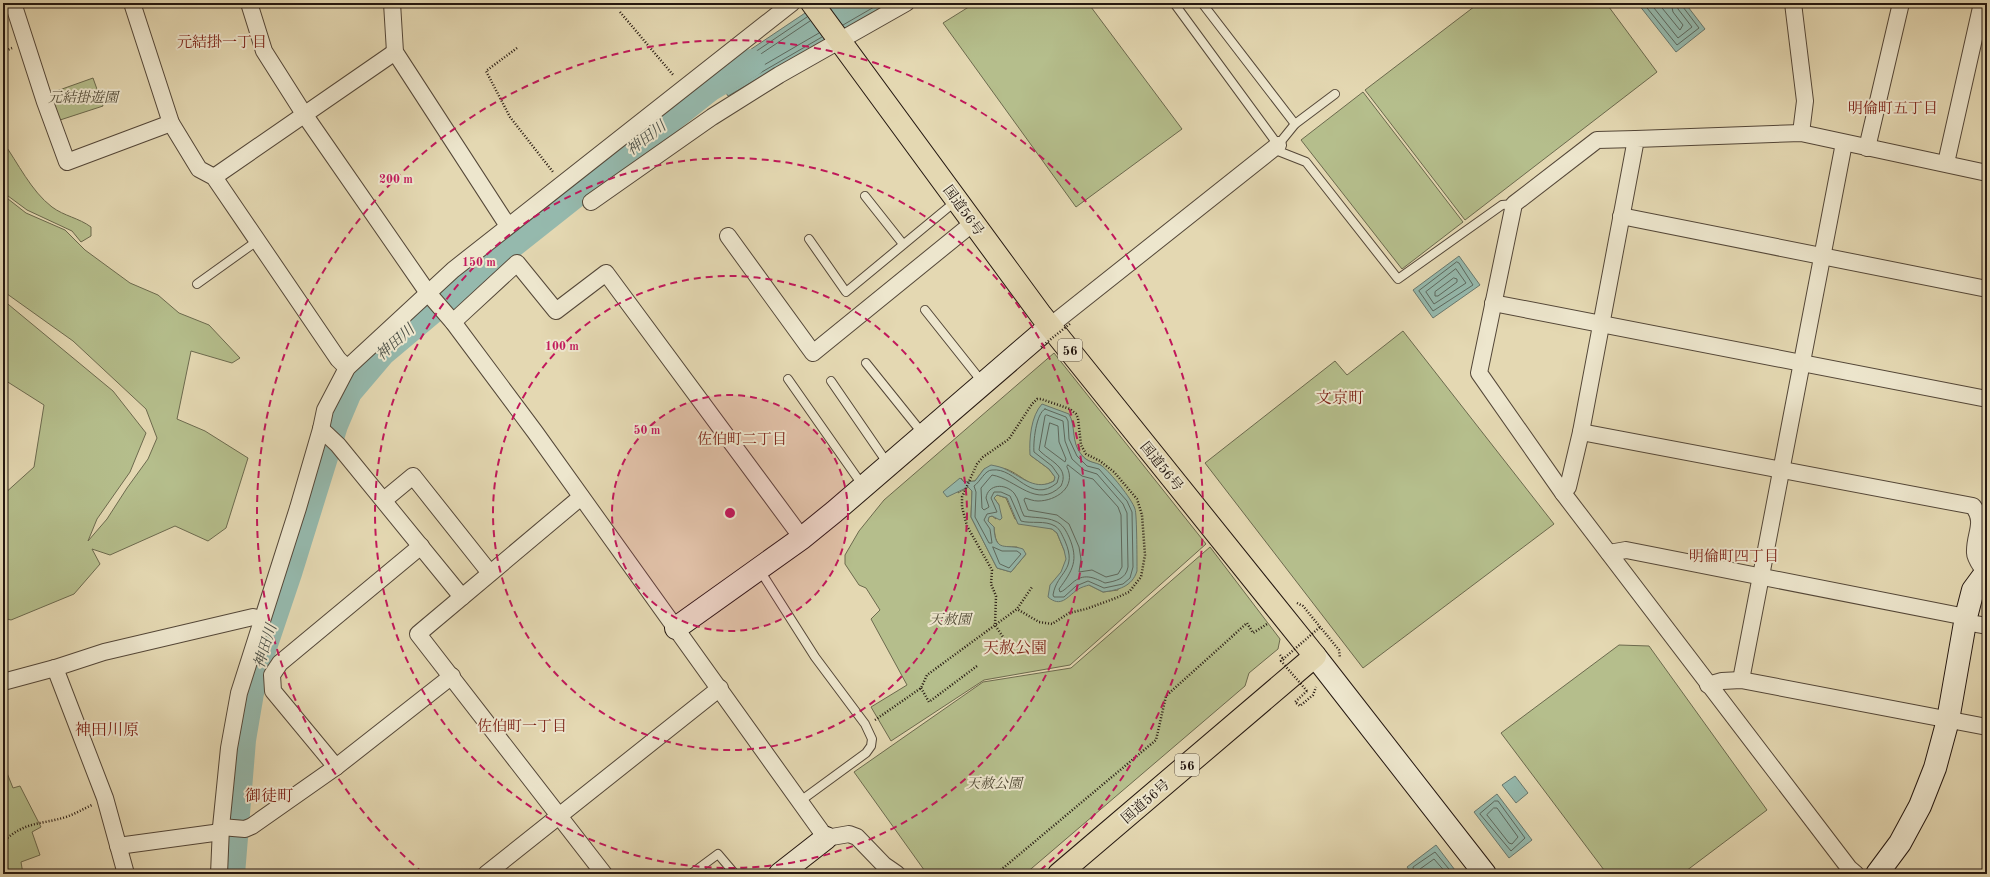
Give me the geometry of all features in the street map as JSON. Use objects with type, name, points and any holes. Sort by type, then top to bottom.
[{"type":"highway","name":"国道56号","points":[[812,3],[1050,326],[1315,656],[1059,874]]},
{"type":"street","points":[[13,3],[45,102],[67,162],[171,123]]},
{"type":"street","points":[[132,3],[171,123],[199,169],[214,177],[338,359],[347,368]]},
{"type":"street","points":[[249,3],[264,51],[304,114],[430,295],[450,318],[535,432],[720,688],[799,802],[826,838]]},
{"type":"street","points":[[392,3],[395,52],[508,226]]},
{"type":"street","points":[[219,874],[228,748],[239,693],[280,565],[327,434],[325,410],[347,368],[508,226],[792,3]]},
{"type":"street","points":[[591,202],[712,116],[838,38],[906,3]]},
{"type":"street","points":[[1794,3],[1805,101],[1801,133]]},
{"type":"street","points":[[1867,148],[1901,3]]},
{"type":"street","points":[[1946,164],[1982,3]]},
{"type":"street","points":[[214,177],[395,52]]},
{"type":"street","points":[[1856,874],[1849,868],[1708,685],[1610,553],[1563,493],[1479,373],[1514,204],[1596,140],[1801,133],[1987,173]]},
{"type":"street","points":[[1563,493],[1568,487],[1581,432],[1600,324],[1636,139]]},
{"type":"street","points":[[1741,680],[1844,143]]},
{"type":"street","points":[[676,628],[802,538],[1050,326],[1276,147]]},
{"type":"street","points":[[1621,216],[1987,289]]},
{"type":"street","points":[[728,236],[813,353],[973,223]]},
{"type":"street","points":[[450,318],[517,263],[556,311],[606,273],[802,538]]},
{"type":"street","points":[[1493,303],[1987,399]]},
{"type":"street","points":[[1581,432],[1973,506],[1979,513],[1980,522],[1975,554],[1986,572],[1973,590],[1965,620],[1948,720],[1935,768],[1920,806],[1900,843],[1877,874]]},
{"type":"street","points":[[327,434],[384,500],[462,597]]},
{"type":"street","points":[[384,500],[413,476],[490,574]]},
{"type":"street","points":[[581,497],[418,634],[604,874]]},
{"type":"street","points":[[336,767],[273,691],[272,675],[280,663],[421,546]]},
{"type":"street","points":[[1610,553],[1626,550],[1760,576],[1987,626]]},
{"type":"street","points":[[3,682],[55,668],[104,652],[253,617],[262,619]]},
{"type":"street","points":[[1315,656],[1485,874]]},
{"type":"street","points":[[55,668],[104,798],[126,874]]},
{"type":"street","points":[[118,846],[222,829],[245,829],[252,826],[336,767],[452,676]]},
{"type":"street","points":[[1708,685],[1722,681],[1741,680],[1987,728]]},
{"type":"street","points":[[486,874],[720,688]]},
{"type":"street","points":[[780,874],[826,838],[849,834],[857,837],[886,869],[897,874]]},
{"type":"lane","points":[[1174,3],[1276,147],[1306,162],[1398,279],[1502,205],[1514,204]]},
{"type":"lane","points":[[1202,3],[1295,124]]},
{"type":"lane","points":[[1276,147],[1295,124],[1335,94]]},
{"type":"lane","points":[[865,196],[903,244]]},
{"type":"lane","points":[[809,239],[846,292],[956,200]]},
{"type":"lane","points":[[197,284],[257,241]]},
{"type":"lane","points":[[925,310],[983,383]]},
{"type":"lane","points":[[866,363],[924,434]]},
{"type":"lane","points":[[788,379],[863,487]]},
{"type":"lane","points":[[831,381],[889,465]]},
{"type":"lane","points":[[758,569],[815,657],[855,708],[872,739],[871,746],[866,753],[799,802]]},
{"type":"lane","points":[[690,874],[718,854],[735,874]]},
{"type":"path","points":[[620,12],[684,87]]},
{"type":"path","points":[[517,48],[486,71],[510,117],[562,184]]},
{"type":"path","points":[[1041,347],[1071,323]]},
{"type":"path","points":[[1011,649],[995,625],[996,596],[991,584],[992,570],[967,526],[962,507],[969,480],[983,457],[1009,439],[1016,431],[1026,411],[1037,399],[1041,399],[1070,409],[1076,414],[1078,418],[1081,445],[1086,454],[1100,461],[1114,472],[1137,499],[1142,515],[1145,555],[1141,577],[1129,592],[1086,610],[1069,613],[1052,624],[1039,622],[1017,609]]},
{"type":"path","points":[[866,726],[921,688],[927,675],[1017,609],[1032,586]]},
{"type":"path","points":[[1303,606],[1339,650]]},
{"type":"path","points":[[996,874],[1156,740],[1166,696],[1247,623],[1253,632],[1270,623]]},
{"type":"path","points":[[1317,685],[1313,695],[1300,706],[1295,702],[1308,691],[1281,661],[1320,627]]},
{"type":"path","points":[[921,688],[929,702],[977,666]]},
{"type":"path","points":[[3,842],[29,825],[66,817],[104,798]]},
{"type":"green space","points":[[975,3],[1088,3],[1182,129],[1076,207],[943,23]]},
{"type":"green space","points":[[1479,3],[1606,3],[1657,72],[1465,220],[1365,90]]},
{"type":"green space","name":"元結掛遊園","points":[[93,78],[103,106],[57,121],[48,94]]},
{"type":"green space","points":[[1363,92],[1463,222],[1402,269],[1301,140]]},
{"type":"green space","points":[[3,142],[31,185],[44,200],[57,210],[82,221],[91,227],[91,236],[81,242],[72,231],[27,210],[4,193]]},
{"type":"green space","points":[[3,195],[26,213],[65,230],[85,250],[130,283],[158,295],[179,313],[209,325],[240,358],[232,363],[191,351],[177,419],[205,431],[248,458],[226,528],[208,541],[175,526],[110,555],[92,549],[100,564],[74,594],[11,620],[3,618],[3,495],[34,467],[44,405],[3,379],[3,300],[113,391],[146,433],[130,472],[97,519],[88,541],[107,519],[148,459],[157,438],[146,409],[73,341],[3,291]]},
{"type":"green space","points":[[1403,331],[1554,524],[1363,668],[1205,463],[1335,361],[1347,375]]},
{"type":"green space","name":"天赦園","points":[[1054,353],[1206,544],[1070,665],[984,680],[891,741],[871,707],[907,685],[871,619],[880,610],[866,588],[859,585],[845,564],[845,555],[859,531],[884,500]],"holes":[[[1072,420],[1073,436],[1081,455],[1093,463],[1101,465],[1118,590],[1103,592],[1089,585],[1064,550],[1057,533],[1052,529],[1015,519],[1006,498],[997,495],[994,498],[999,505],[996,519],[992,516],[988,517],[988,521],[994,527],[997,541],[1002,547],[1017,547],[1026,554],[1011,572],[997,568],[971,517],[972,491],[968,487],[958,493],[961,478],[964,482],[975,481],[984,469],[1004,468],[1034,484],[1040,485],[1054,481],[1055,477],[1049,469],[1030,455]]]},
{"type":"green space","name":"天赦公園","points":[[1210,547],[1280,639],[1278,649],[1249,673],[1245,686],[1025,874],[927,874],[854,772],[983,682],[1071,668]]},
{"type":"green space","points":[[1619,645],[1649,646],[1767,810],[1682,874],[1607,874],[1501,733]]},
{"type":"green space","points":[[3,763],[13,788],[20,786],[41,827],[32,832],[40,855],[21,862],[23,874],[3,874]]},
{"type":"water","points":[[820,3],[889,3],[728,96],[714,74]]},
{"type":"water","points":[[1641,3],[1685,3],[1705,29],[1676,52],[1639,5]]},
{"type":"water","points":[[1459,256],[1480,285],[1433,318],[1413,290]]},
{"type":"water","points":[[1042,404],[1069,414],[1076,444],[1081,454],[1089,461],[1099,464],[1106,469],[1130,499],[1135,509],[1137,571],[1132,581],[1124,587],[1103,592],[1089,585],[1079,589],[1064,600],[1057,602],[1053,600],[1048,597],[1050,585],[1061,572],[1066,559],[1057,533],[1052,529],[1018,524],[1007,498],[997,495],[994,498],[999,505],[1002,518],[1000,520],[992,516],[989,517],[988,521],[994,527],[997,541],[1002,546],[1023,549],[1026,554],[1011,572],[997,568],[971,517],[972,491],[968,487],[947,497],[943,492],[960,478],[964,482],[975,481],[984,469],[991,465],[1003,468],[1024,480],[1035,484],[1041,485],[1054,481],[1055,477],[1049,469],[1030,455],[1033,421]]},
{"type":"water","points":[[1515,776],[1528,793],[1516,803],[1502,785]]},
{"type":"water","points":[[1497,794],[1532,840],[1509,858],[1474,812]]},
{"type":"water","points":[[1436,845],[1458,874],[1412,874],[1407,867]]},
{"type":"waterway","name":"神田川","points":[[231,874],[242,740],[250,693],[258,662],[288,573],[334,425],[348,392],[382,352],[488,263],[709,88],[751,63]]},
{"type":"district","name":"元結掛一丁目","points":[[222,42]]},
{"type":"district","name":"明倫町五丁目","points":[[1893,108]]},
{"type":"district","name":"文京町","points":[[1340,397]]},
{"type":"district","name":"佐伯町二丁目","points":[[742,439]]},
{"type":"district","name":"明倫町四丁目","points":[[1734,556]]},
{"type":"district","name":"天赦公園","points":[[1015,647]]},
{"type":"district","name":"佐伯町一丁目","points":[[522,726]]},
{"type":"district","name":"神田川原","points":[[107,729]]},
{"type":"district","name":"御徒町","points":[[269,795]]}]
